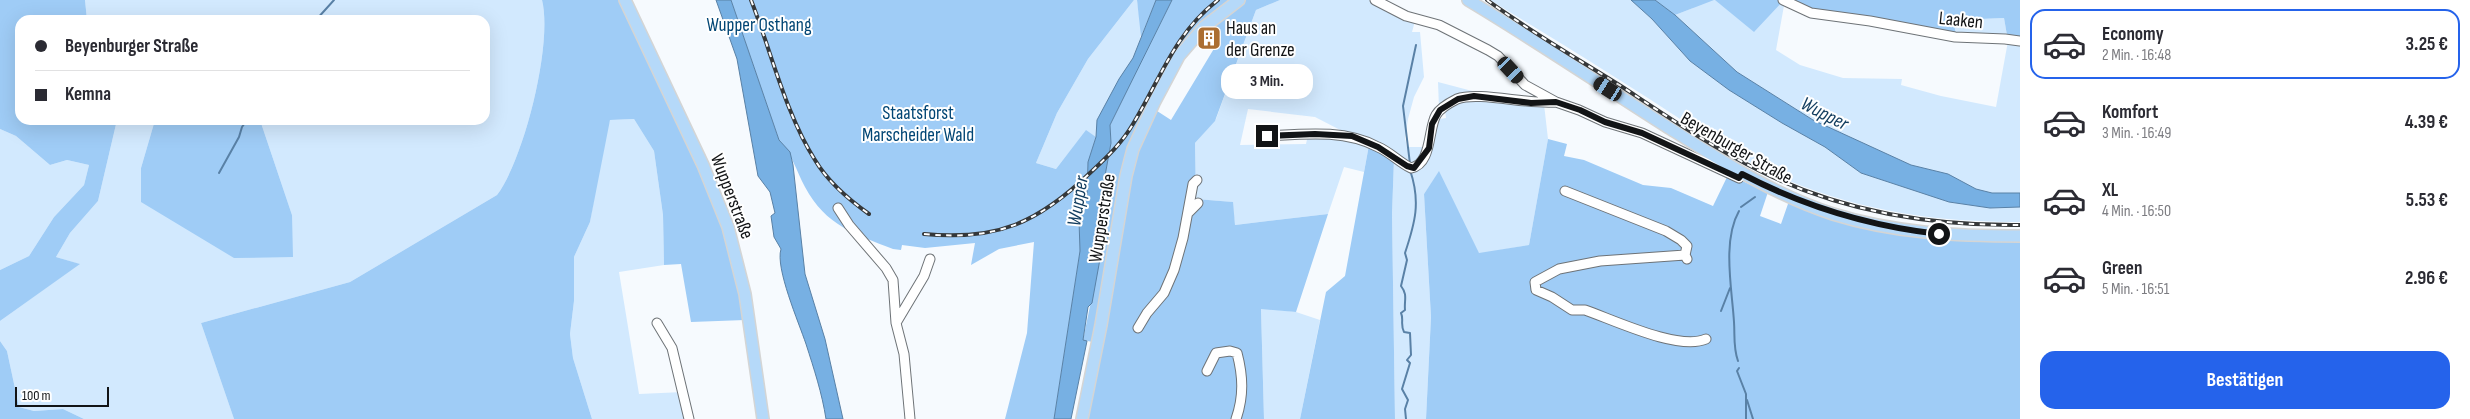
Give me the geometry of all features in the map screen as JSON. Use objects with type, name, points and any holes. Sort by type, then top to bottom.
[{"type":"main road","name":"Wupperstraße","points":[[625,0],[700,156],[728,227],[746,301],[763,419]]},
{"type":"main road","name":"Wupperstraße","points":[[1082,419],[1101,325],[1131,155],[1170,71],[1194,37],[1239,0]]},
{"type":"main road","name":"Beyenburger Straße","points":[[1468,0],[1742,174],[1773,190],[1818,209],[1871,224],[1939,234],[2020,236]]},
{"type":"street","points":[[1376,0],[1406,16],[1439,25],[1488,50],[1498,56],[1529,88],[1556,102],[1580,110],[1605,122],[1642,133],[1739,178],[1742,174]]},
{"type":"street","name":"Laaken","points":[[1783,0],[1812,14],[1870,20],[1955,37],[2005,38],[2020,42]]},
{"type":"street","points":[[1267,136],[1324,134],[1352,136],[1378,147],[1407,166],[1414,168],[1429,148],[1436,115],[1448,104],[1458,99],[1474,96],[1531,103],[1556,102]]},
{"type":"street","points":[[1138,328],[1166,290],[1183,238],[1193,184],[1197,180]]},
{"type":"street","points":[[1566,190],[1666,231],[1687,246],[1686,257],[1600,262],[1559,269],[1536,282],[1536,290],[1552,297],[1572,310],[1578,308],[1585,310],[1671,340],[1692,343],[1706,339]]},
{"type":"street","points":[[1188,214],[1198,202]]},
{"type":"street","points":[[838,208],[848,225],[886,268],[893,280],[896,323],[904,354],[910,419]]},
{"type":"street","points":[[896,323],[924,276],[930,259]]},
{"type":"street","points":[[657,323],[672,348],[689,419]]},
{"type":"street","points":[[1208,371],[1216,354],[1230,351],[1237,353],[1242,372],[1242,398],[1236,419]]},
{"type":"shaded area","points":[[85,0],[542,0],[544,20],[540,72],[534,100],[517,156],[497,195],[350,282],[201,323],[234,419],[84,419],[63,409],[34,411],[19,407],[7,351],[0,341],[0,321],[79,264],[56,257],[70,233],[98,201],[116,125],[154,125],[141,168],[292,215],[262,125],[490,125],[490,15],[86,15]]},
{"type":"shaded area","points":[[716,0],[731,0],[779,140],[790,152],[805,274],[825,339],[843,419],[826,419],[815,372],[784,282],[780,258],[781,249],[774,237],[771,216],[775,213],[770,192],[758,176],[737,59]]},
{"type":"shaded area","points":[[1134,0],[1137,0],[1141,30],[1140,39],[1130,64],[1103,111],[1096,137],[1086,131],[1056,169],[1036,163],[1057,113],[1088,59]]},
{"type":"shaded area","points":[[1156,0],[1172,0],[1110,125],[1111,143],[1102,192],[1102,248],[1092,303],[1088,307],[1083,340],[1087,341],[1071,419],[1054,419],[1080,251],[1079,220],[1087,196],[1088,162],[1096,137],[1097,120],[1119,79],[1133,58]]},
{"type":"shaded area","points":[[1280,0],[1370,0],[1415,21],[1412,32],[1420,32],[1424,77],[1414,97],[1405,138],[1407,147],[1427,147],[1418,163],[1414,166],[1407,165],[1396,157],[1396,160],[1408,168],[1417,168],[1431,147],[1438,116],[1440,119],[1446,118],[1445,110],[1451,104],[1475,98],[1544,104],[1548,139],[1529,245],[1479,254],[1439,172],[1424,194],[1431,317],[1426,419],[1395,419],[1392,214],[1394,159],[1369,145],[1364,172],[1344,167],[1328,214],[1235,225],[1232,202],[1196,199],[1195,143],[1216,119],[1256,10]],"holes":[[[1248,109],[1315,117],[1350,135],[1308,135],[1306,144],[1240,145]]]},
{"type":"shaded area","points":[[1490,0],[1631,0],[1652,19],[1690,61],[1729,90],[1825,147],[1861,173],[1949,202],[1990,208],[2020,207],[2020,222],[1960,220],[1902,213],[1844,200],[1787,180],[1752,163],[1718,143]]},
{"type":"shaded area","points":[[1631,0],[1655,0],[1675,15],[1737,72],[1813,120],[1911,165],[1948,174],[1976,189],[1992,193],[2020,193],[2020,207],[1990,208],[1949,202],[1861,173],[1825,147],[1729,90],[1690,61],[1652,19]]},
{"type":"shaded area","points":[[1681,0],[1785,0],[1776,50],[1800,65],[1843,78],[1902,79],[1901,85],[1941,96],[1996,107],[2008,41],[2020,43],[2020,193],[1992,193],[1976,189],[1948,174],[1911,165],[1813,120],[1737,72],[1675,15],[1693,8]]},
{"type":"shaded area","points":[[1953,15],[1980,19],[2004,18],[2008,41],[1956,37]]},
{"type":"shaded area","points":[[1438,82],[1476,92],[1480,92],[1439,108]]},
{"type":"shaded area","points":[[634,119],[654,151],[663,215],[664,265],[619,272],[639,394],[683,392],[688,419],[592,419],[573,358],[570,334],[574,301],[574,257],[590,222],[604,138],[610,120]]},
{"type":"shaded area","points":[[0,129],[16,136],[50,165],[67,160],[89,165],[84,185],[54,217],[29,256],[0,270]]},
{"type":"shaded area","points":[[1261,308],[1296,312],[1320,320],[1300,419],[1264,419]]},
{"type":"green space","points":[[0,0],[85,0],[86,15],[15,15],[15,125],[116,125],[98,201],[70,233],[56,257],[80,264],[0,321],[0,270],[29,256],[54,217],[84,185],[89,165],[67,160],[50,165],[16,136],[0,129]]},
{"type":"green space","points":[[542,0],[621,0],[688,141],[724,228],[745,320],[691,322],[681,264],[664,265],[663,215],[654,151],[634,119],[610,120],[590,222],[574,257],[574,301],[570,334],[573,358],[592,419],[234,419],[201,323],[350,282],[497,195],[517,156],[534,100],[543,44],[544,20]]},
{"type":"green space","name":"Staatsforst Marscheider Wald","points":[[731,0],[1134,0],[1088,59],[1057,113],[1036,163],[1056,169],[1086,130],[1096,137],[1088,163],[1087,196],[1079,220],[1080,251],[1054,419],[1005,419],[1027,333],[1034,242],[999,249],[971,265],[975,243],[925,248],[902,245],[901,250],[893,249],[854,233],[832,220],[813,200],[791,157],[779,140]]},
{"type":"green space","points":[[1137,0],[1156,0],[1141,37]]},
{"type":"green space","points":[[1172,0],[1280,0],[1256,10],[1215,121],[1195,143],[1196,199],[1233,202],[1235,225],[1328,214],[1296,312],[1261,309],[1264,419],[1081,419],[1097,343],[1083,340],[1102,248],[1102,192],[1111,143],[1110,125]],"holes":[[[1211,26],[1221,37],[1171,120],[1154,109],[1182,57]]]},
{"type":"green space","points":[[1655,0],[1714,0],[1675,15]]},
{"type":"green space","points":[[1715,0],[1784,0],[1754,32]]},
{"type":"green space","points":[[1784,0],[2020,0],[2020,43],[2008,41],[2004,18],[1980,19],[1953,15],[1956,37],[1829,16]]},
{"type":"green space","points":[[154,125],[262,125],[292,215],[293,257],[234,258],[141,202],[141,168]]},
{"type":"green space","points":[[1548,139],[1567,144],[1564,156],[1584,160],[1643,185],[1671,188],[1713,206],[1728,175],[1768,192],[1760,216],[1781,224],[1789,201],[1833,217],[2020,239],[2020,419],[1426,419],[1431,317],[1424,194],[1439,171],[1479,253],[1529,245]]},
{"type":"green space","points":[[1369,145],[1394,159],[1392,214],[1395,419],[1300,419],[1326,292],[1345,276]]},
{"type":"green space","points":[[0,341],[7,351],[19,407],[34,411],[63,409],[84,419],[0,419]]},
{"type":"waterway","points":[[320,15],[334,0]]},
{"type":"waterway","points":[[1410,164],[1403,106],[1416,45]]},
{"type":"waterway","points":[[219,173],[243,125]]},
{"type":"waterway","points":[[1406,419],[1405,409],[1408,400],[1402,389],[1410,363],[1407,360],[1411,355],[1410,333],[1404,332],[1402,327],[1401,313],[1405,310],[1405,298],[1401,286],[1407,260],[1405,253],[1412,232],[1416,202],[1410,170]]},
{"type":"waterway","points":[[1741,207],[1755,197]]},
{"type":"waterway","points":[[1738,361],[1735,346],[1729,251],[1734,223],[1739,211]]},
{"type":"waterway","points":[[1721,311],[1730,288]]},
{"type":"waterway","points":[[1739,368],[1737,371],[1746,394],[1746,419]]},
{"type":"waterway","points":[[1747,400],[1753,419]]},
{"type":"railway","points":[[751,0],[787,103],[805,142],[820,168],[832,183],[869,214]]},
{"type":"railway","points":[[924,234],[950,235],[995,231],[1015,225],[1034,216],[1072,190],[1124,137],[1179,42],[1190,27],[1218,0]]},
{"type":"railway","points":[[1487,0],[1707,142],[1742,162],[1790,185],[1854,206],[1920,219],[1953,223],[2020,225]]},
{"type":"place","name":"Haus an der Grenze","points":[[1209,38]]},
{"type":"route","points":[[1267,136],[1334,134],[1352,136],[1378,147],[1407,166],[1414,168],[1429,148],[1432,124],[1436,115],[1448,104],[1458,99],[1474,96],[1531,103],[1556,102],[1580,110],[1605,122],[1642,133],[1698,161],[1739,178],[1742,174],[1773,190],[1818,209],[1871,224],[1939,234]]},
{"type":"park label","name":"Wupper Osthang","points":[[759,24]]},
{"type":"water label","name":"Wupper","points":[[1825,113]]},
{"type":"water label","name":"Wupper","points":[[1077,201]]}]
